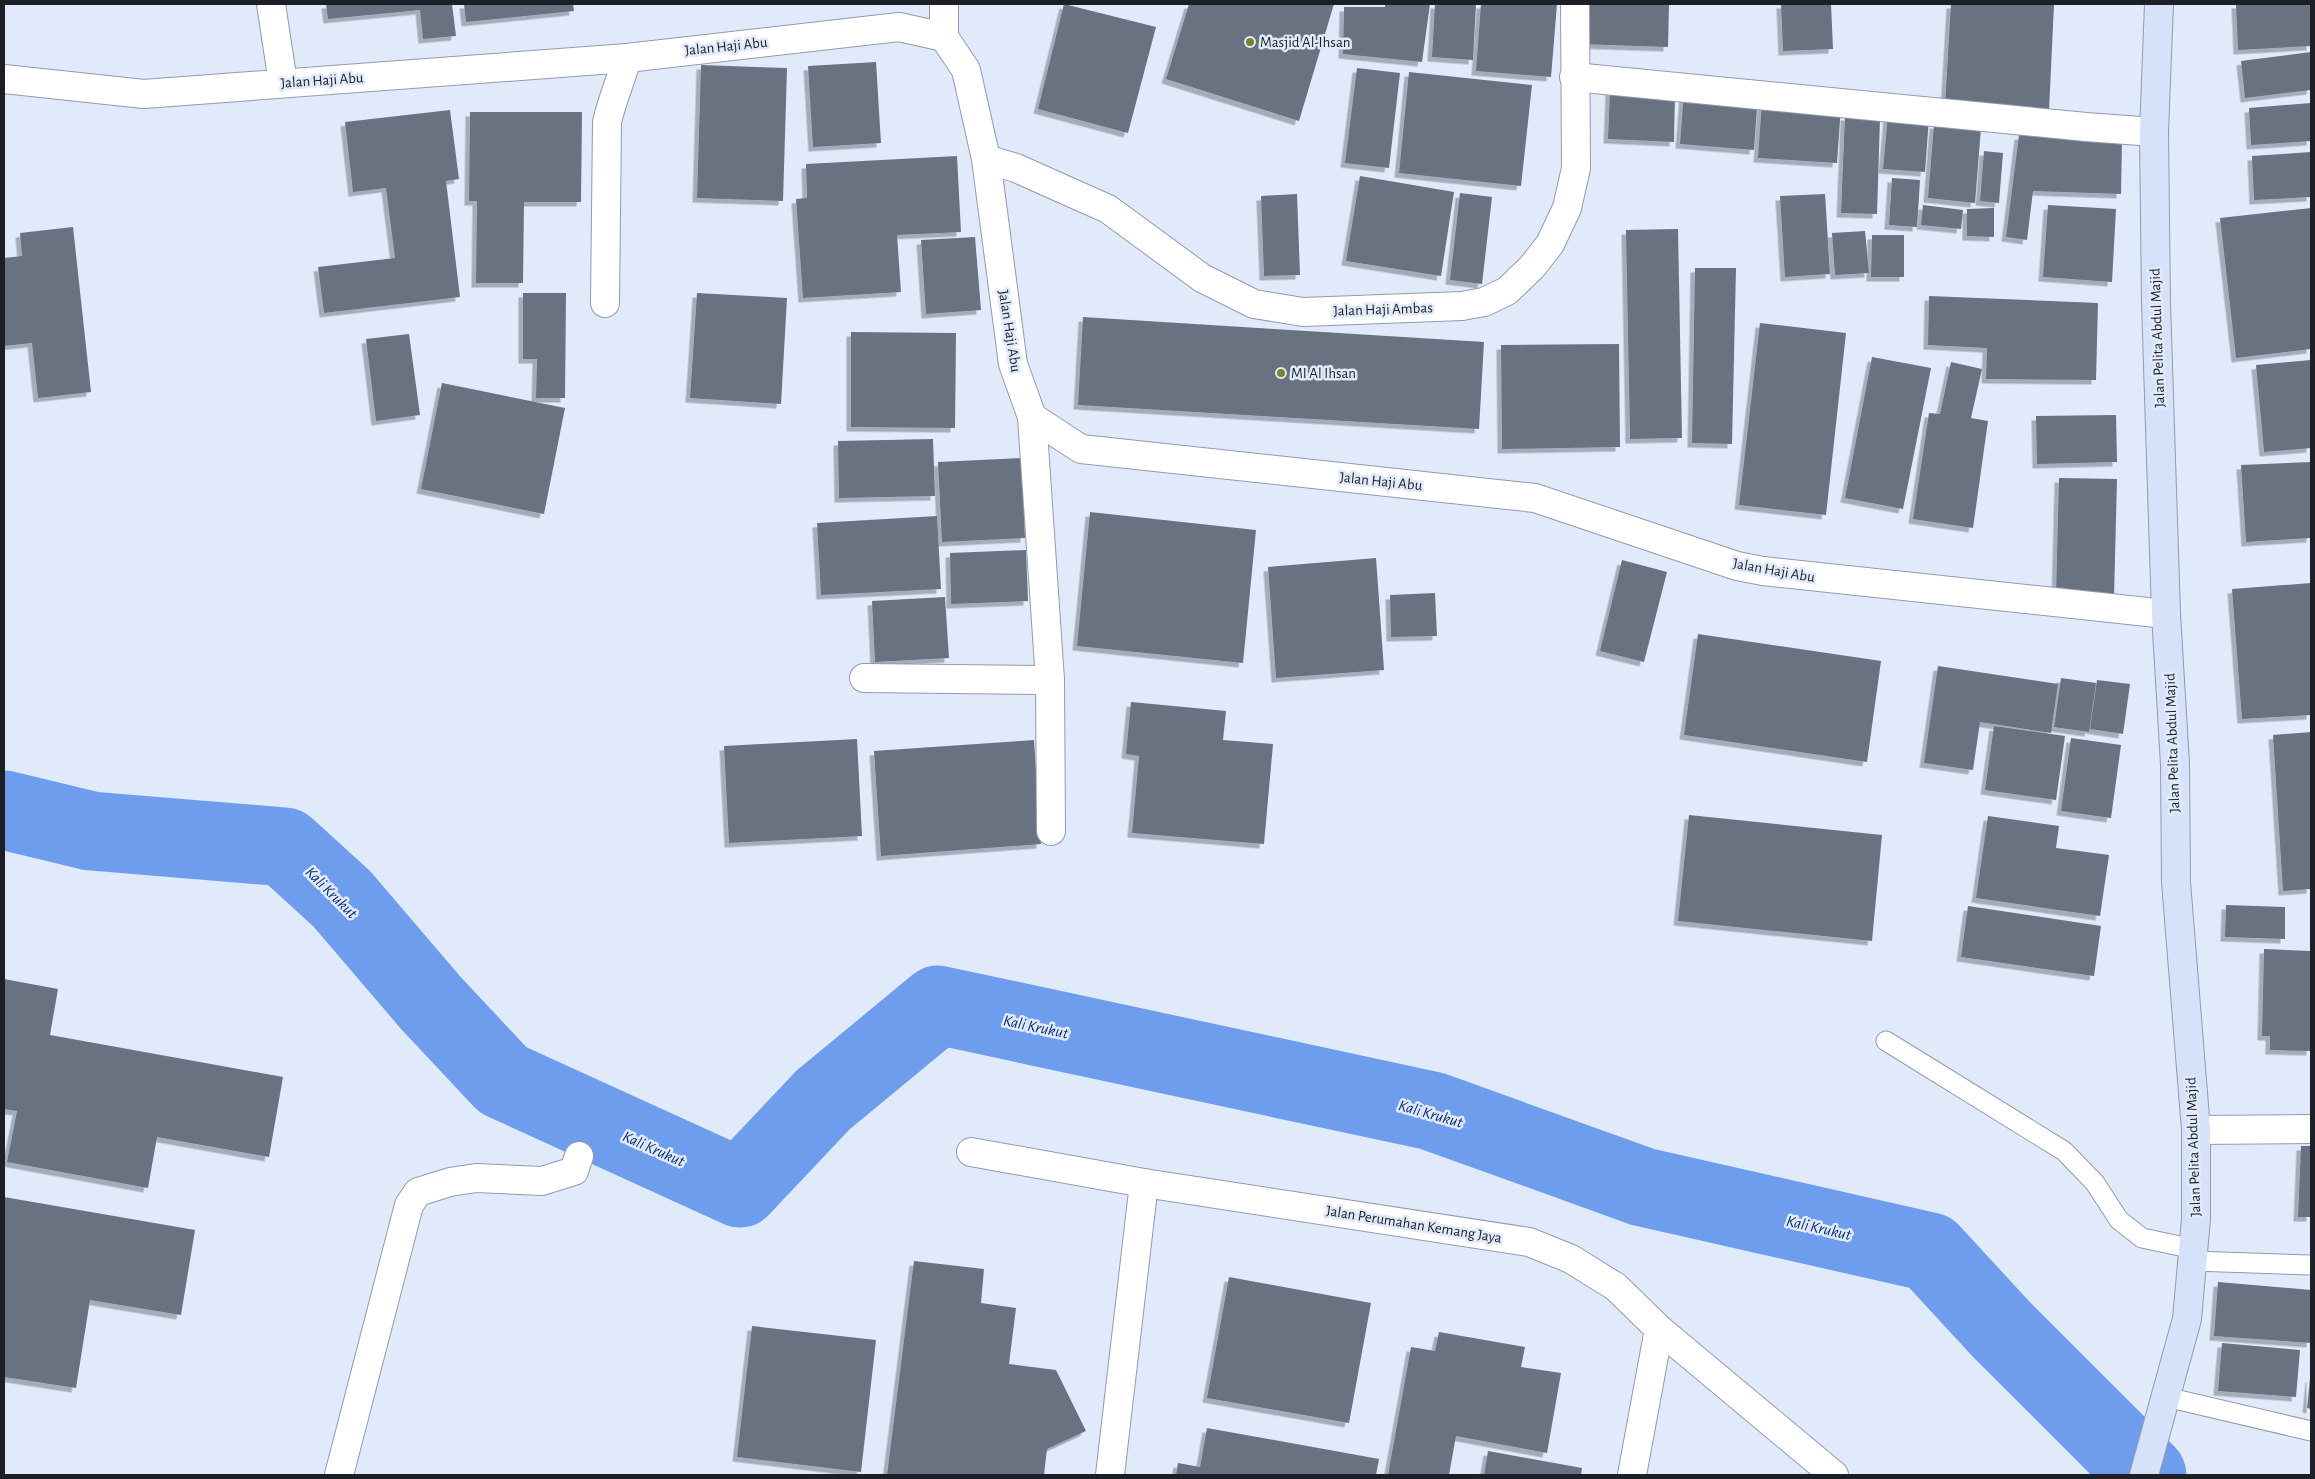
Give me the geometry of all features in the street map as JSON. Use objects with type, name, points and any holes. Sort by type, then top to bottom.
[{"type":"street","points":[[270,4],[283,83]]},
{"type":"street","points":[[944,4],[944,37]]},
{"type":"street","name":"Jalan Haji Ambas","points":[[986,159],[1016,168],[1108,209],[1202,278],[1254,304],[1303,312],[1462,306],[1484,302],[1507,291],[1532,267],[1550,244],[1567,208],[1576,168],[1575,4]]},
{"type":"street","name":"Jalan Pelita Abdul Majid","points":[[2144,1475],[2187,1319],[2194,1255],[2196,1130],[2176,882],[2174,764],[2166,614],[2156,304],[2154,132],[2159,4]]},
{"type":"street","name":"Jalan Haji Abu","points":[[4,79],[144,94],[627,58],[899,27],[944,37],[966,70],[986,159],[1013,364],[1032,418],[1081,448],[1536,498],[1737,566],[1762,571],[2166,614]]},
{"type":"street","points":[[605,303],[607,122],[611,102],[622,78],[627,58]]},
{"type":"street","points":[[1574,77],[2154,132]]},
{"type":"street","points":[[1032,418],[1050,680],[1051,831]]},
{"type":"street","points":[[864,678],[1050,680]]},
{"type":"street","points":[[2196,1130],[2311,1130]]},
{"type":"street","name":"Jalan Perumahan Kemang Jaya","points":[[972,1152],[1144,1183],[1529,1242],[1571,1259],[1616,1287],[1658,1329],[1834,1475]]},
{"type":"street","points":[[340,1475],[409,1205],[418,1192],[450,1182],[476,1178],[542,1180],[574,1171],[579,1156]]},
{"type":"street","points":[[1110,1475],[1144,1183]]},
{"type":"street","points":[[1632,1475],[1658,1329]]},
{"type":"lane","points":[[1886,1041],[2064,1151],[2095,1183],[2119,1220],[2142,1238],[2194,1255],[2311,1265]]},
{"type":"lane","points":[[2164,1407],[2311,1431]]},
{"type":"building","points":[[326,4],[452,4],[456,36],[423,39],[420,10],[328,19]]},
{"type":"building","points":[[464,4],[573,4],[574,11],[466,22]]},
{"type":"building","points":[[1064,4],[1156,27],[1128,133],[1038,109]]},
{"type":"building","name":"Masjid Al-Ihsan","points":[[1189,4],[1334,4],[1299,121],[1166,79]]},
{"type":"building","points":[[1385,4],[1430,4],[1422,62],[1343,54],[1344,7],[1385,7]]},
{"type":"building","points":[[1435,4],[1476,4],[1473,60],[1432,57]]},
{"type":"building","points":[[1481,4],[1557,4],[1551,77],[1476,71]]},
{"type":"building","points":[[1578,4],[1669,4],[1668,47],[1577,44]]},
{"type":"building","points":[[1781,4],[1831,4],[1833,49],[1783,51]]},
{"type":"building","points":[[1951,4],[2054,4],[2049,111],[1945,105]]},
{"type":"building","points":[[2236,4],[2311,4],[2311,46],[2238,50]]},
{"type":"building","points":[[2311,52],[2311,90],[2245,98],[2241,61]]},
{"type":"building","points":[[876,62],[881,143],[813,147],[808,66]]},
{"type":"building","points":[[701,65],[787,68],[783,201],[697,198]]},
{"type":"building","points":[[1357,68],[1400,73],[1389,168],[1345,163]]},
{"type":"building","points":[[1409,72],[1532,85],[1521,186],[1399,173]]},
{"type":"building","points":[[1610,90],[1675,92],[1674,142],[1608,139]]},
{"type":"building","points":[[1684,91],[1758,95],[1754,150],[1680,144]]},
{"type":"building","points":[[1762,101],[1841,106],[1837,163],[1758,158]]},
{"type":"building","points":[[2311,103],[2311,141],[2251,145],[2249,108]]},
{"type":"building","points":[[450,110],[459,179],[446,181],[460,297],[324,313],[318,267],[395,258],[386,188],[353,192],[345,122]]},
{"type":"building","points":[[470,112],[582,112],[581,202],[524,202],[523,283],[476,283],[477,201],[469,201]]},
{"type":"building","points":[[1888,115],[1929,118],[1925,172],[1883,169]]},
{"type":"building","points":[[1845,116],[1880,118],[1877,214],[1841,213]]},
{"type":"building","points":[[1934,124],[1981,128],[1975,203],[1928,198]]},
{"type":"building","points":[[2019,135],[2122,139],[2121,194],[2033,191],[2027,240],[2006,237]]},
{"type":"building","points":[[1984,151],[2003,153],[1999,203],[1980,201]]},
{"type":"building","points":[[2311,152],[2311,197],[2254,200],[2252,156]]},
{"type":"building","points":[[957,156],[961,232],[897,235],[901,292],[803,298],[796,199],[807,198],[806,164]]},
{"type":"building","points":[[1360,176],[1454,192],[1441,276],[1346,261]]},
{"type":"building","points":[[1892,178],[1920,180],[1917,227],[1889,225]]},
{"type":"building","points":[[1460,193],[1492,197],[1482,284],[1450,280]]},
{"type":"building","points":[[1297,194],[1300,275],[1264,276],[1261,196]]},
{"type":"building","points":[[1825,194],[1830,274],[1785,277],[1780,196]]},
{"type":"building","points":[[1923,205],[1963,210],[1961,229],[1921,225]]},
{"type":"building","points":[[2048,205],[2116,209],[2112,282],[2043,277]]},
{"type":"building","points":[[1994,208],[1994,237],[1967,236],[1967,209]]},
{"type":"building","points":[[2311,208],[2311,349],[2236,358],[2220,218]]},
{"type":"building","points":[[73,227],[91,392],[38,398],[32,343],[4,346],[4,258],[22,256],[20,233]]},
{"type":"building","points":[[1678,229],[1682,438],[1630,439],[1626,230]]},
{"type":"building","points":[[1865,231],[1869,273],[1835,275],[1832,233]]},
{"type":"building","points":[[1872,235],[1904,235],[1904,277],[1871,277]]},
{"type":"building","points":[[975,237],[981,310],[926,314],[921,240]]},
{"type":"building","points":[[1695,268],[1736,268],[1732,444],[1692,443]]},
{"type":"building","points":[[523,293],[566,293],[565,398],[536,398],[537,359],[523,359]]},
{"type":"building","points":[[697,293],[787,298],[781,404],[690,398]]},
{"type":"building","points":[[1929,296],[2098,303],[2096,380],[1986,379],[1987,348],[1928,345]]},
{"type":"building","name":"MI Al Ihsan","points":[[1083,317],[1484,342],[1479,429],[1078,405]]},
{"type":"building","points":[[1760,323],[1846,333],[1826,515],[1739,505]]},
{"type":"building","points":[[851,332],[956,333],[955,428],[851,427]]},
{"type":"building","points":[[409,334],[420,415],[376,421],[366,339]]},
{"type":"building","points":[[1619,344],[1620,447],[1502,449],[1501,345]]},
{"type":"building","points":[[1872,357],[1931,368],[1903,509],[1845,498]]},
{"type":"building","points":[[2311,360],[2311,448],[2264,452],[2256,365]]},
{"type":"building","points":[[1951,362],[1982,369],[1971,418],[1988,421],[1973,528],[1913,519],[1929,413],[1940,414]]},
{"type":"building","points":[[442,383],[565,408],[544,514],[421,489]]},
{"type":"building","points":[[2116,415],[2117,462],[2037,464],[2036,416]]},
{"type":"building","points":[[933,439],[935,496],[839,498],[838,441]]},
{"type":"building","points":[[1022,458],[1025,538],[942,542],[938,462]]},
{"type":"building","points":[[2311,462],[2311,538],[2246,542],[2241,465]]},
{"type":"building","points":[[2059,478],[2117,479],[2114,597],[2056,595]]},
{"type":"building","points":[[1090,512],[1256,530],[1243,663],[1077,646]]},
{"type":"building","points":[[937,516],[941,589],[821,595],[817,523]]},
{"type":"building","points":[[1026,550],[1028,601],[951,604],[950,553]]},
{"type":"building","points":[[1376,558],[1384,670],[1276,678],[1268,567]]},
{"type":"building","points":[[1622,560],[1667,572],[1644,662],[1600,651]]},
{"type":"building","points":[[2311,583],[2311,715],[2242,719],[2232,589]]},
{"type":"building","points":[[1435,593],[1437,636],[1391,637],[1390,595]]},
{"type":"building","points":[[945,597],[949,658],[875,662],[872,601]]},
{"type":"building","points":[[1698,634],[1881,661],[1867,762],[1684,735]]},
{"type":"building","points":[[1938,666],[2058,684],[2051,733],[1980,722],[1973,770],[1924,763]]},
{"type":"building","points":[[2061,678],[2096,683],[2089,732],[2054,727]]},
{"type":"building","points":[[2097,680],[2130,684],[2123,734],[2090,729]]},
{"type":"building","points":[[1131,702],[1226,711],[1223,740],[1273,744],[1264,844],[1132,833],[1139,756],[1126,754]]},
{"type":"building","points":[[1994,726],[2065,736],[2056,800],[1985,790]]},
{"type":"building","points":[[2311,732],[2311,889],[2283,891],[2273,735]]},
{"type":"building","points":[[2071,738],[2121,745],[2111,818],[2061,811]]},
{"type":"building","points":[[857,739],[862,836],[729,843],[724,746]]},
{"type":"building","points":[[1034,740],[1041,844],[881,856],[874,751]]},
{"type":"building","points":[[1689,815],[1882,835],[1872,941],[1678,921]]},
{"type":"building","points":[[1988,816],[2059,826],[2056,848],[2109,855],[2100,916],[1976,898]]},
{"type":"building","points":[[2226,905],[2285,907],[2285,939],[2225,937]]},
{"type":"building","points":[[1968,906],[2101,926],[2094,976],[1961,957]]},
{"type":"building","points":[[2264,949],[2311,951],[2311,1051],[2270,1050],[2270,1036],[2262,1036]]},
{"type":"building","points":[[4,979],[58,989],[50,1035],[283,1077],[269,1157],[157,1137],[148,1188],[7,1162],[17,1111],[4,1109]]},
{"type":"building","points":[[2301,1146],[2311,1146],[2311,1217],[2298,1217]]},
{"type":"building","points":[[4,1197],[195,1230],[181,1315],[90,1300],[76,1388],[4,1377]]},
{"type":"building","points":[[914,1261],[984,1269],[981,1303],[1016,1308],[1009,1364],[1056,1370],[1086,1431],[1047,1449],[1044,1475],[887,1475]]},
{"type":"building","points":[[1229,1277],[1371,1303],[1349,1423],[1207,1398]]},
{"type":"building","points":[[2218,1282],[2311,1290],[2311,1343],[2214,1336]]},
{"type":"building","points":[[752,1326],[876,1340],[861,1472],[737,1457]]},
{"type":"building","points":[[1439,1332],[1525,1347],[1521,1367],[1561,1373],[1547,1453],[1456,1436],[1449,1475],[1388,1475],[1411,1347],[1435,1351]]},
{"type":"building","points":[[2222,1343],[2300,1350],[2296,1397],[2218,1391]]},
{"type":"building","points":[[2311,1378],[2311,1409],[2307,1408]]},
{"type":"building","points":[[1207,1428],[1379,1459],[1376,1475],[1176,1475],[1178,1463],[1200,1467]]},
{"type":"building","points":[[1488,1451],[1582,1468],[1581,1475],[1484,1475]]},
{"type":"waterway","name":"Kali Krukut","points":[[4,810],[91,831],[285,847],[342,899],[430,1002],[503,1080],[740,1188],[823,1100],[938,1005],[1432,1111],[1643,1187],[1930,1252],[2001,1329],[2147,1475]]},
{"type":"place","name":"Masjid Al-Ihsan","points":[[1250,42]]},
{"type":"place","name":"MI Al Ihsan","points":[[1281,373]]}]
